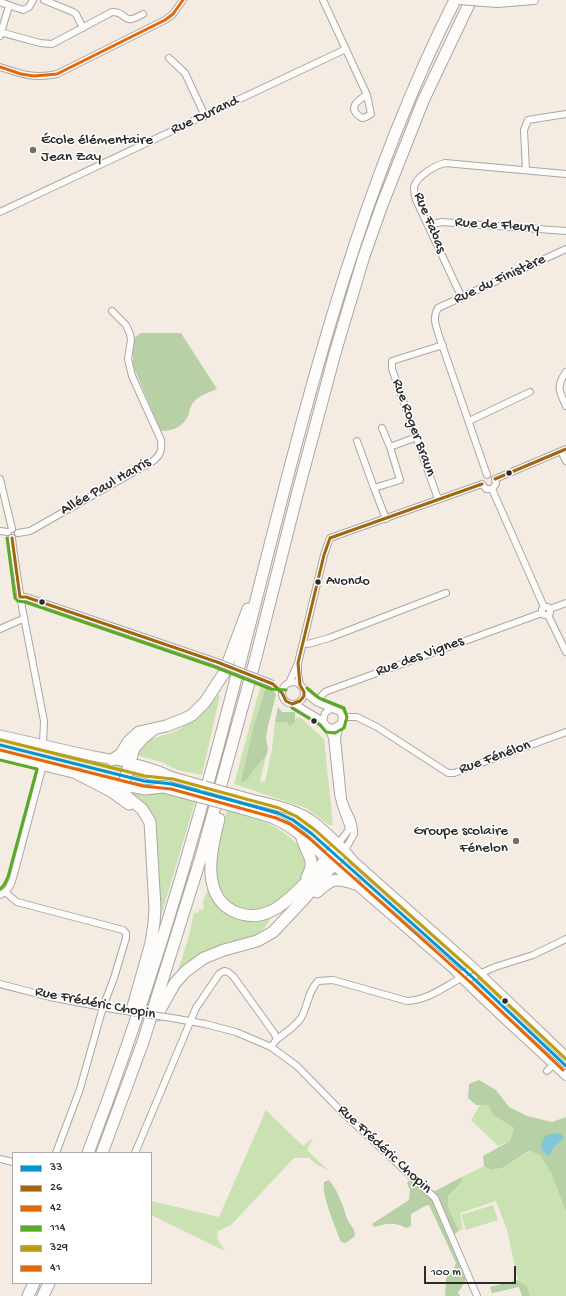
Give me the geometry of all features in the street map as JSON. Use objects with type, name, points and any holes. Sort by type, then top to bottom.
[{"type":"highway","points":[[88,1152],[130,1038],[177,893],[232,694],[324,344],[352,249],[390,144],[429,53],[455,0]]},
{"type":"highway","points":[[102,1152],[143,1042],[201,857],[255,661],[335,353],[364,256],[398,161],[423,101],[471,0]]},
{"type":"highway","points":[[112,760],[121,754],[129,741],[139,732],[180,721],[192,715],[214,691],[224,673],[267,558]]},
{"type":"highway","points":[[255,661],[258,676],[217,829],[211,865],[211,878],[216,894],[226,906],[234,912],[251,916],[265,914],[280,906],[304,883],[330,862]]},
{"type":"highway","points":[[98,1128],[151,943],[155,908],[150,822],[142,809],[126,796],[123,786],[132,753],[138,743],[154,729]]},
{"type":"highway","points":[[78,774],[111,791],[132,807],[145,820],[150,829]]},
{"type":"highway","points":[[302,838],[304,847],[310,855],[312,864],[310,872],[304,883]]},
{"type":"highway","points":[[143,1042],[175,982],[186,971],[204,958],[224,950],[256,941],[278,928],[304,899],[330,862]]},
{"type":"highway","points":[[304,899],[314,895],[332,881],[342,880],[354,884]]},
{"type":"highway","points":[[28,1296],[34,1284]]},
{"type":"highway","points":[[43,1296],[49,1284]]},
{"type":"main road","points":[[0,735],[112,760],[128,766],[156,769],[170,776],[186,781],[290,810],[303,815],[317,825],[341,847],[330,862],[302,838],[276,820],[163,788],[142,789],[123,786],[0,755]]},
{"type":"street","points":[[0,2],[23,10],[29,7],[33,0]]},
{"type":"street","points":[[44,0],[76,14],[83,28]]},
{"type":"street","points":[[0,67],[32,76],[56,74],[165,20],[173,14],[183,0]]},
{"type":"street","points":[[323,0],[367,96]]},
{"type":"street","points":[[459,0],[497,3],[534,0]]},
{"type":"street","points":[[9,6],[0,34],[40,43],[52,44],[112,12],[120,13],[127,19],[132,20],[143,14]]},
{"type":"street","name":"Rue Durand","points":[[0,212],[346,49]]},
{"type":"street","points":[[169,58],[185,73],[205,116]]},
{"type":"street","points":[[526,170],[524,130],[528,120],[566,114]]},
{"type":"street","name":"Rue Fabas","points":[[462,298],[416,200],[414,187],[416,183],[423,175],[433,168],[442,164],[452,163],[566,174]]},
{"type":"street","name":"Rue de Fleury","points":[[428,225],[442,222],[566,231]]},
{"type":"street","name":"Rue du Finistère","points":[[443,345],[434,318],[438,308],[566,249]]},
{"type":"street","name":"Allée Paul Harris","points":[[18,533],[24,533],[37,527],[153,461],[160,453],[162,447],[161,440],[128,366],[130,334],[126,325],[112,311]]},
{"type":"street","points":[[443,345],[487,475]]},
{"type":"street","name":"Rue Roger Braun","points":[[438,499],[392,369],[392,361],[443,345]]},
{"type":"street","points":[[566,372],[561,378],[559,388],[566,406]]},
{"type":"street","points":[[468,421],[530,392]]},
{"type":"street","points":[[374,488],[400,480],[390,447],[382,428]]},
{"type":"street","points":[[390,447],[417,437]]},
{"type":"street","points":[[358,441],[386,519]]},
{"type":"street","points":[[495,479],[564,450],[566,461]]},
{"type":"street","points":[[487,475],[492,476],[495,479]]},
{"type":"street","points":[[487,475],[482,479],[482,484],[486,489],[492,489]]},
{"type":"street","points":[[0,479],[10,531],[9,536],[12,538],[12,548],[24,619],[44,720],[43,744]]},
{"type":"street","points":[[492,489],[496,484],[495,479]]},
{"type":"street","points":[[282,693],[298,663],[324,555],[330,538],[482,484]]},
{"type":"street","points":[[492,489],[546,611],[566,652]]},
{"type":"street","points":[[0,531],[16,530],[18,533],[16,537],[12,538]]},
{"type":"street","points":[[303,643],[308,644],[329,638],[446,593]]},
{"type":"street","points":[[20,597],[26,597],[217,662],[273,684],[287,684],[295,682],[300,685]]},
{"type":"street","name":"Rue des Vignes","points":[[316,702],[325,692],[330,690],[566,603]]},
{"type":"street","points":[[0,629],[24,619]]},
{"type":"street","points":[[298,663],[300,685],[304,692],[316,702],[331,709],[337,710],[342,717],[337,738],[343,799],[354,823],[354,834],[341,847]]},
{"type":"street","points":[[273,684],[282,693],[286,701],[295,704],[323,721],[328,727],[332,738],[338,794],[349,828],[341,847]]},
{"type":"street","points":[[295,704],[302,699],[304,692]]},
{"type":"street","points":[[323,721],[325,713],[331,709]]},
{"type":"street","name":"Rue Fénélon","points":[[342,717],[357,717],[368,722],[448,773],[454,773],[566,732]]},
{"type":"street","points":[[328,727],[334,728],[340,725]]},
{"type":"street","points":[[43,765],[13,878],[10,887],[3,893],[17,902],[123,930],[126,933],[126,938],[114,978],[103,1007],[80,1089],[56,1152]]},
{"type":"street","points":[[341,847],[477,971],[566,1056]]},
{"type":"street","points":[[330,862],[462,978],[526,1041],[535,1046],[566,1076]]},
{"type":"street","points":[[271,1047],[277,1039],[301,1018],[314,985],[318,981],[332,980],[407,1001],[415,1000],[429,996],[477,971],[533,955],[566,939]]},
{"type":"street","points":[[135,1152],[196,1008],[219,974],[224,971],[233,976],[277,1039]]},
{"type":"street","name":"Rue Frédéric Chopin","points":[[0,984],[50,997],[113,1009],[191,1021],[236,1032],[271,1047],[297,1066],[342,1111],[435,1198],[477,1296]]},
{"type":"street","points":[[547,1071],[554,1064]]},
{"type":"street","points":[[0,1159],[12,1162]]},
{"type":"green space","points":[[141,333],[181,333],[217,389],[194,401],[186,420],[180,426],[173,429],[161,431],[133,366],[133,348],[135,337]]},
{"type":"green space","points":[[261,684],[266,686],[254,725],[248,779],[266,756],[260,781],[265,782],[272,749],[275,722],[295,722],[296,717],[301,718],[324,739],[333,825],[329,825],[306,808],[234,784]]},
{"type":"green space","points":[[266,686],[273,689],[276,695],[266,738],[268,749],[266,756],[248,779],[243,782],[241,781],[254,725]]},
{"type":"green space","points":[[218,695],[220,695],[202,775],[177,770],[164,763],[136,755],[142,744],[149,740],[176,731],[194,720]]},
{"type":"green space","points":[[278,707],[282,712],[295,712],[295,722],[290,726],[286,722],[275,722]]},
{"type":"green space","points":[[55,751],[121,765],[121,772],[55,756]]},
{"type":"green space","points":[[128,790],[165,792],[195,802],[158,926],[154,830]]},
{"type":"green space","points":[[227,810],[251,816],[267,823],[288,836],[306,854],[306,873],[290,890],[272,904],[252,910],[235,905],[228,900],[218,883],[216,873],[216,857],[218,842]]},
{"type":"green space","points":[[207,891],[227,913],[234,917],[250,921],[270,919],[260,932],[244,939],[211,949],[193,960],[183,969],[180,969],[179,968],[190,932],[194,912],[198,913],[199,909],[203,910],[204,905],[202,904]]},
{"type":"green space","points":[[479,1080],[496,1090],[509,1107],[527,1116],[552,1122],[566,1117],[566,1212],[551,1173],[540,1155],[529,1151],[502,1168],[491,1170],[484,1166],[483,1156],[510,1141],[514,1128],[493,1115],[488,1105],[476,1105],[468,1098],[469,1084]]},
{"type":"green space","points":[[480,1105],[488,1105],[493,1115],[514,1128],[510,1141],[498,1146],[471,1120]]},
{"type":"green space","points":[[266,1110],[303,1146],[313,1138],[307,1150],[329,1171],[316,1164],[309,1158],[294,1158],[231,1225],[218,1231],[217,1238],[225,1251],[152,1215],[152,1201],[219,1217]]},
{"type":"green space","points":[[530,1151],[540,1155],[551,1173],[566,1212],[566,1296],[530,1296],[527,1286],[518,1280],[507,1230],[496,1201],[460,1213],[463,1229],[459,1231],[448,1207],[448,1196],[462,1182],[462,1177],[484,1166],[491,1170],[502,1168]]},
{"type":"green space","points":[[462,1177],[462,1182],[448,1196],[448,1207],[459,1231],[452,1235],[433,1192]]},
{"type":"green space","points":[[411,1178],[429,1194],[466,1280],[458,1293],[460,1296],[445,1296],[446,1279],[448,1273],[453,1271],[456,1263],[429,1205],[411,1214],[411,1226],[406,1228],[390,1224],[374,1227],[372,1224],[409,1200],[410,1190],[407,1183]]},
{"type":"green space","points":[[329,1180],[336,1190],[347,1219],[354,1230],[355,1236],[346,1243],[341,1242],[327,1203],[324,1182]]},
{"type":"green space","points":[[493,1205],[498,1220],[466,1230],[461,1215]]},
{"type":"green space","points":[[518,1280],[527,1286],[530,1296],[522,1296],[519,1287],[492,1293],[490,1287]]},
{"type":"water","points":[[555,1133],[561,1134],[564,1138],[553,1148],[549,1156],[543,1152],[541,1145],[545,1136]]},
{"type":"transit line","name":"41","points":[[0,67],[21,74],[34,76],[57,74],[165,20],[173,14],[183,0]]},
{"type":"transit line","name":"26","points":[[495,479],[566,449]]},
{"type":"transit line","name":"26","points":[[282,693],[286,701],[292,704],[300,701],[304,696],[304,692],[300,685],[298,663],[324,555],[330,538],[482,484]]},
{"type":"transit line","name":"114","points":[[7,538],[15,598],[18,601],[25,602],[215,667],[271,689],[286,690]]},
{"type":"transit line","name":"26","points":[[12,538],[20,597]]},
{"type":"transit line","name":"26","points":[[20,597],[26,597],[217,662],[273,684],[282,693]]},
{"type":"transit line","name":"114","points":[[292,708],[320,725],[326,732],[335,733],[344,728],[347,717],[344,708],[319,698],[307,688]]},
{"type":"transit line","name":"329","points":[[1,740],[145,776],[173,779],[279,808],[296,816],[315,830],[475,973],[566,1059]]},
{"type":"transit line","name":"33","points":[[0,745],[144,781],[172,784],[278,813],[293,820],[312,834],[472,977],[566,1066]]},
{"type":"transit line","name":"42","points":[[0,750],[143,786],[171,789],[276,818],[290,824],[309,838],[469,981],[563,1070]]},
{"type":"transit line","name":"114","points":[[0,760],[37,769],[8,877],[0,889]]},
{"type":"place","name":"École élémentaire Jean Zay","points":[[33,150]]},
{"type":"place","name":"Avondo","points":[[318,582]]},
{"type":"place","name":"Groupe scolaire Fénelon","points":[[516,841]]}]
